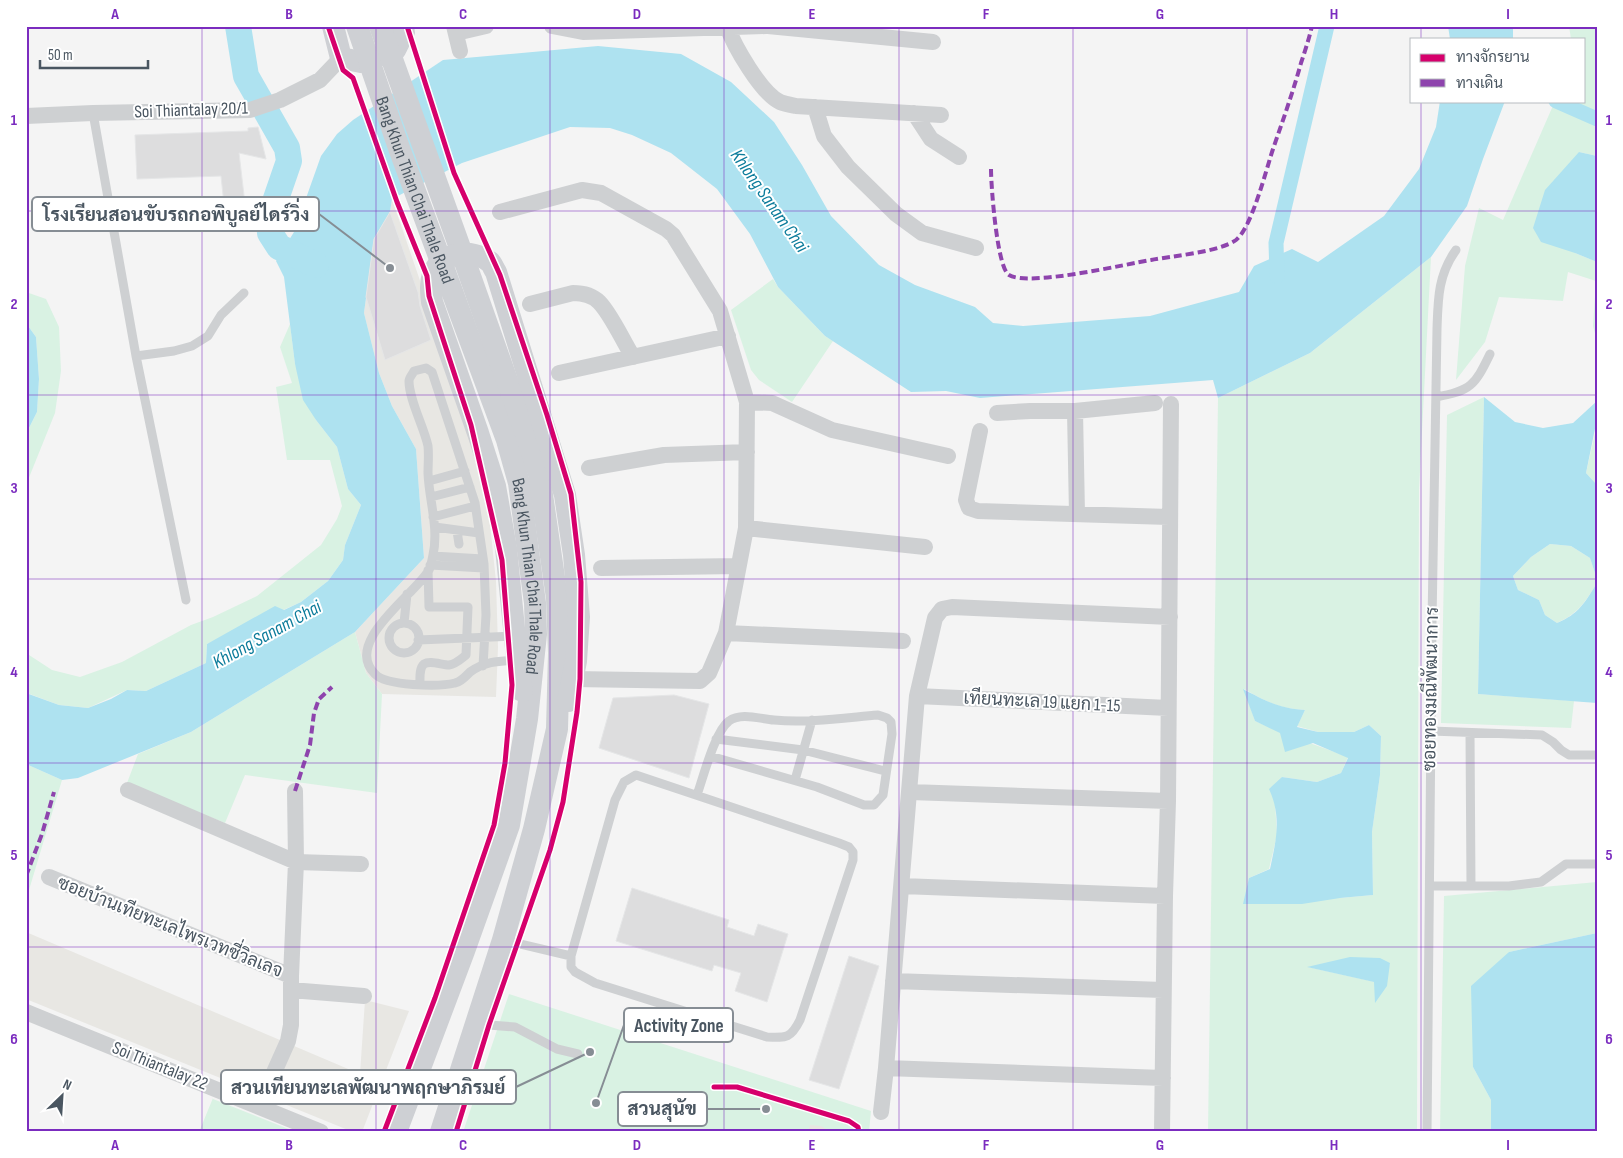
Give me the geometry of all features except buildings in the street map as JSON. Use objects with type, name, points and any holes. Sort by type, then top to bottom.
[{"type":"main road","points":[[332,26],[342,58],[361,62],[394,50],[404,32],[402,26]]},
{"type":"main road","name":"Bang Khun Thian Chai Thale Road","points":[[357,26],[399,148],[507,440],[519,483],[535,603],[536,634],[527,719],[509,825],[396,1132]]},
{"type":"main road","name":"Bang Khun Thian Chai Thale Road","points":[[380,26],[536,466],[545,512],[557,598],[559,653],[557,729],[534,829],[503,940],[441,1132]]},
{"type":"main road","points":[[527,719],[514,636],[506,548],[495,486],[432,302],[430,284],[434,272],[449,256],[460,253],[470,254],[490,262],[496,272],[565,496],[574,555],[579,617],[576,661],[570,699],[557,729]]},
{"type":"street","points":[[460,51],[455,30],[486,26]]},
{"type":"street","points":[[552,26],[583,32],[767,26],[933,42]]},
{"type":"street","points":[[727,27],[764,90],[780,102],[796,106],[941,115]]},
{"type":"street","name":"Soi Thiantalay 20/1","points":[[26,116],[250,110],[280,100],[320,80],[342,58]]},
{"type":"street","points":[[816,107],[824,136],[848,167],[896,214],[922,233],[976,248]]},
{"type":"street","points":[[914,114],[931,139],[959,157]]},
{"type":"street","points":[[500,212],[582,190],[600,193],[666,229],[673,235],[720,311],[748,402],[746,528],[726,633],[709,673],[700,681],[573,679]]},
{"type":"street","points":[[530,304],[573,293],[592,297],[599,302],[607,313],[633,357]]},
{"type":"street","points":[[559,373],[728,336]]},
{"type":"street","points":[[748,402],[772,403],[832,430],[948,456]]},
{"type":"street","points":[[997,413],[1075,411],[1163,404],[1169,517],[1170,616],[1162,1132]]},
{"type":"street","points":[[1075,411],[1077,514]]},
{"type":"street","points":[[980,431],[966,500],[969,508],[978,511],[1169,517]]},
{"type":"street","points":[[589,468],[664,455],[747,452]]},
{"type":"street","points":[[746,528],[925,547]]},
{"type":"street","points":[[600,568],[738,566]]},
{"type":"street","points":[[881,1112],[917,696],[935,618],[942,610],[952,607],[1170,616]]},
{"type":"street","points":[[726,633],[903,641]]},
{"type":"street","name":"เทียนทะเล 19 แยก 1-15","points":[[917,696],[1168,708]]},
{"type":"street","points":[[128,790],[296,862],[361,864]]},
{"type":"street","name":"ซอยบ้านเทียทะเลไพรเวทซี่วิลเลจ","points":[[259,1106],[288,1041],[291,1025],[296,862],[295,791]]},
{"type":"street","points":[[910,792],[1168,801]]},
{"type":"street","name":"ซอยบ้านเทียทะเลไพรเวทซี่วิลเลจ","points":[[49,877],[291,983],[364,996]]},
{"type":"street","points":[[902,886],[1165,896]]},
{"type":"street","points":[[892,981],[1163,990]]},
{"type":"street","name":"Soi Thiantalay 22","points":[[26,1012],[321,1132]]},
{"type":"street","points":[[886,1068],[1163,1078]]},
{"type":"lane","points":[[93,113],[136,356],[186,600]]},
{"type":"lane","name":"ซอยทองมณีพัฒนาการ","points":[[1427,1132],[1431,731],[1439,289],[1447,262],[1456,250]]},
{"type":"lane","points":[[136,356],[174,351],[192,346],[208,336],[221,315],[244,293]]},
{"type":"lane","points":[[1436,397],[1456,394],[1469,388],[1476,380],[1490,354]]},
{"type":"lane","points":[[420,684],[421,670],[424,665],[429,663],[450,665],[458,662],[466,655],[468,639],[468,607],[429,607],[431,563],[435,544],[428,448],[411,396],[409,379],[414,372],[426,368],[432,372],[475,506],[484,563],[486,614],[483,666]]},
{"type":"lane","points":[[429,481],[465,471]]},
{"type":"lane","points":[[431,497],[470,487]]},
{"type":"lane","points":[[433,517],[475,506]]},
{"type":"lane","points":[[434,528],[479,533]]},
{"type":"lane","points":[[457,530],[459,544]]},
{"type":"lane","points":[[431,563],[484,563]]},
{"type":"lane","points":[[431,563],[369,641],[368,665],[374,674],[383,680],[404,684],[457,683],[472,671],[496,660],[517,660]]},
{"type":"lane","points":[[404,623],[407,594]]},
{"type":"lane","points":[[404,623],[409,624],[417,630],[418,640],[414,649],[409,652],[400,652],[392,647],[389,638],[390,633],[395,626],[404,623]]},
{"type":"lane","points":[[375,632],[390,633]]},
{"type":"lane","points":[[418,640],[514,636]]},
{"type":"lane","points":[[697,795],[710,756],[716,739],[729,720],[742,716],[774,720],[812,720],[878,715],[891,722],[892,734],[885,771],[883,796],[874,805],[864,805],[795,780],[710,756]]},
{"type":"lane","points":[[795,780],[812,720]]},
{"type":"lane","points":[[1431,731],[1542,735],[1569,755],[1597,755]]},
{"type":"lane","points":[[1470,733],[1471,886]]},
{"type":"lane","points":[[716,739],[803,750],[885,771]]},
{"type":"lane","points":[[636,775],[839,844],[853,852],[853,860],[800,1020],[794,1033],[788,1036],[767,1037],[595,982],[575,972],[571,966],[571,956],[615,800],[624,782],[636,775]]},
{"type":"lane","points":[[1430,886],[1509,886],[1541,882],[1566,864],[1597,864]]},
{"type":"lane","points":[[503,940],[571,956]]},
{"type":"lane","points":[[476,1024],[514,1027],[557,1049],[578,1054]]},
{"type":"shaded area","points":[[392,199],[451,371],[487,496],[496,581],[498,647],[496,697],[382,694],[366,673],[355,632],[424,558],[416,449],[392,406],[379,373],[364,313],[374,239],[390,212]]},
{"type":"shaded area","points":[[26,932],[360,1074],[365,1000],[409,1011],[362,1132],[353,1132],[26,999]]},
{"type":"green space","points":[[1569,26],[1597,26],[1597,156],[1579,152],[1575,253],[1597,262],[1597,340],[1593,326],[1596,281],[1568,272],[1563,301],[1499,297],[1485,342],[1456,380],[1465,266],[1479,208],[1503,220],[1555,102],[1586,102],[1586,38],[1571,38]]},
{"type":"green space","points":[[1431,257],[1419,490],[1417,1132],[1208,1132],[1218,398],[1310,353]],"holes":[[[1244,689],[1273,704],[1305,710],[1297,726],[1318,732],[1354,732],[1369,725],[1381,736],[1380,775],[1372,832],[1373,895],[1340,898],[1249,878],[1269,869],[1277,835],[1275,802],[1282,777],[1317,782],[1341,773],[1348,757],[1255,721]],[[1390,964],[1375,1002],[1375,982],[1308,967]]]},
{"type":"green space","points":[[773,279],[778,287],[825,336],[833,341],[792,402],[759,380],[751,370],[731,310]]},
{"type":"green space","points":[[26,292],[46,299],[59,327],[61,371],[55,413],[26,485],[26,434],[37,412],[39,379],[36,337],[26,323]]},
{"type":"green space","points":[[290,324],[295,364],[316,420],[337,447],[348,489],[361,505],[345,545],[343,560],[328,581],[301,602],[207,644],[206,663],[146,691],[127,690],[88,708],[59,705],[27,693],[26,653],[52,670],[80,677],[122,662],[191,625],[213,617],[257,596],[321,545],[337,519],[342,506],[330,460],[287,460],[276,387],[292,383],[280,347]]},
{"type":"green space","points":[[1484,397],[1478,694],[1574,701],[1571,728],[1441,723],[1447,415]]},
{"type":"green space","points":[[1597,424],[1597,485],[1586,473]]},
{"type":"green space","points":[[1550,544],[1571,546],[1590,558],[1597,579],[1597,583],[1581,606],[1571,615],[1557,623],[1545,615],[1539,600],[1518,590],[1513,576],[1531,557]]},
{"type":"green space","points":[[355,632],[366,673],[382,694],[377,793],[245,775],[225,823],[127,783],[138,754],[191,732]]},
{"type":"green space","points":[[26,764],[62,780],[26,900]]},
{"type":"green space","points":[[1597,882],[1597,933],[1509,952],[1473,1067],[1491,1100],[1491,1132],[1440,1132],[1444,896]]},
{"type":"green space","points":[[509,994],[871,1111],[869,1132],[463,1132]]},
{"type":"green space","points":[[213,1099],[296,1132],[199,1132]]},
{"type":"sand","points":[[810,1125],[821,1126],[831,1132],[808,1132]]},
{"type":"water","points":[[1448,26],[1513,26],[1513,38],[1450,38]]},
{"type":"water","name":"Khlong Sanam Chai","points":[[598,46],[681,54],[731,82],[774,122],[802,165],[831,216],[879,265],[915,285],[975,307],[993,323],[1023,326],[1150,316],[1239,292],[1254,266],[1292,249],[1318,262],[1384,216],[1419,169],[1436,127],[1440,102],[1505,102],[1467,206],[1431,257],[1310,353],[1218,398],[1213,380],[980,398],[946,391],[911,392],[825,336],[778,287],[750,234],[717,189],[671,153],[632,135],[610,128],[570,127],[462,163],[392,199],[390,212],[374,239],[364,313],[379,373],[392,406],[416,449],[424,558],[355,632],[191,732],[78,778],[62,780],[26,764],[26,693],[59,705],[88,708],[127,690],[146,691],[206,663],[207,644],[275,606],[284,610],[301,602],[328,581],[343,560],[345,545],[361,505],[348,489],[337,447],[303,400],[295,364],[284,277],[276,261],[294,232],[321,156],[337,134],[353,120],[443,60]]},
{"type":"water","points":[[1579,152],[1597,156],[1597,262],[1541,242],[1533,228],[1545,190]]},
{"type":"water","points":[[26,323],[36,337],[39,379],[37,412],[26,434]]},
{"type":"water","points":[[1484,397],[1515,422],[1543,428],[1573,423],[1597,401],[1597,419],[1586,473],[1597,485],[1597,579],[1590,558],[1571,546],[1550,544],[1531,557],[1513,576],[1518,590],[1539,600],[1545,615],[1557,623],[1571,616],[1585,602],[1597,583],[1597,703],[1478,694]]},
{"type":"water","points":[[1243,689],[1272,703],[1287,708],[1305,710],[1297,727],[1318,732],[1354,732],[1369,725],[1381,736],[1380,775],[1372,832],[1373,895],[1302,904],[1243,904],[1249,878],[1270,869],[1276,839],[1277,819],[1269,789],[1282,777],[1317,782],[1341,773],[1348,758],[1313,743],[1285,752],[1280,733],[1255,721]]},
{"type":"water","points":[[1597,933],[1597,1132],[1491,1132],[1491,1100],[1473,1067],[1471,986],[1509,952]]},
{"type":"water","points":[[1350,957],[1380,958],[1390,963],[1387,986],[1375,1003],[1374,982],[1307,967]]},
{"type":"waterway","points":[[238,26],[246,76],[287,148],[289,161],[269,219],[270,233],[279,247],[316,265]]},
{"type":"waterway","points":[[1277,276],[1276,243],[1327,26]]},
{"type":"waterway","points":[[1558,102],[1597,119]]},
{"type":"marked path","points":[[991,169],[998,243],[1001,258],[1009,275],[1020,278],[1036,278],[1078,274],[1195,253],[1229,244],[1242,233],[1258,198],[1312,26]]},
{"type":"marked path","points":[[295,791],[310,745],[314,713],[319,699],[332,687]]},
{"type":"marked path","points":[[26,876],[42,834],[54,792]]},
{"type":"cycle path","points":[[328,26],[343,70],[353,78],[397,202],[427,276],[429,296],[471,425],[502,560],[512,685],[505,763],[494,825],[435,998],[384,1132]]},
{"type":"cycle path","points":[[407,26],[454,173],[500,275],[547,415],[571,494],[581,582],[580,679],[577,712],[563,802],[550,850],[489,1025],[456,1132]]},
{"type":"cycle path","points":[[714,1087],[737,1087],[849,1121],[858,1127],[859,1132]]},
{"type":"place","name":"โรงเรียนสอนขับรถกอพิบูลย์ไดร์วิ่ง","points":[[390,268]]},
{"type":"place","name":"สวนเทียนทะเลพัฒนาพฤกษาภิรมย์","points":[[590,1052]]},
{"type":"place","name":"Activity Zone","points":[[596,1103]]},
{"type":"place","name":"สวนสุนัข","points":[[766,1109]]}]
